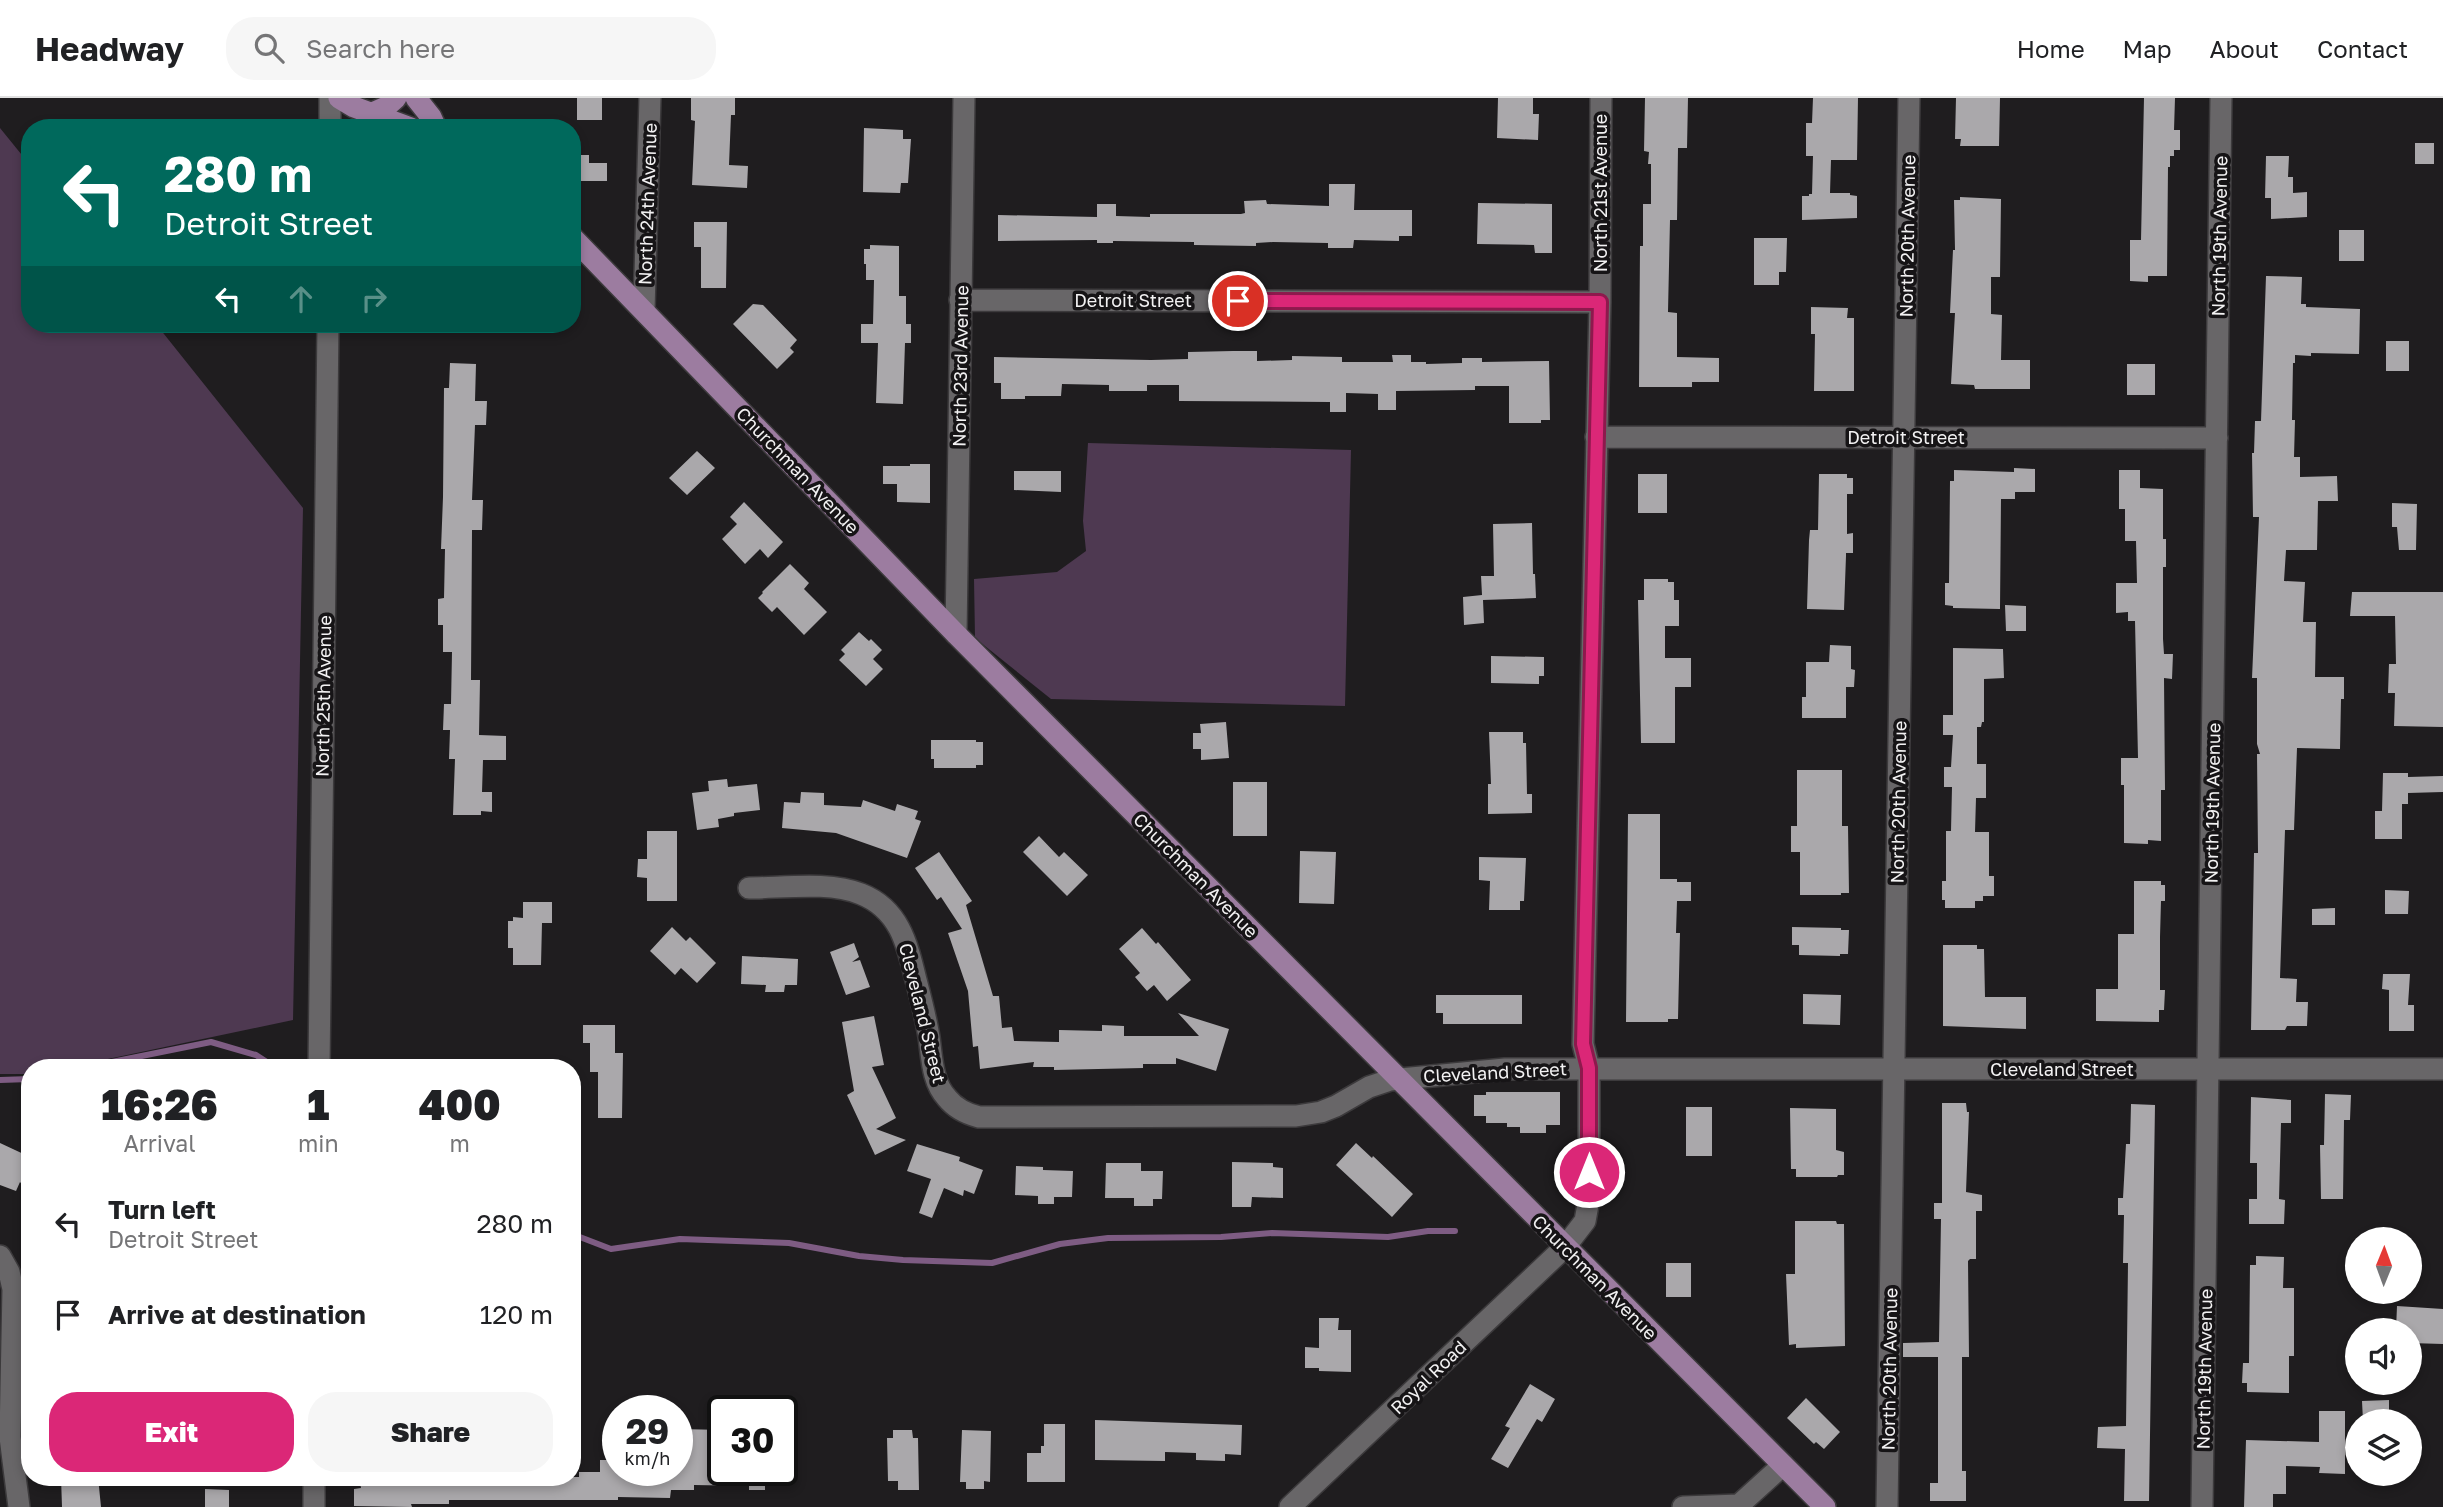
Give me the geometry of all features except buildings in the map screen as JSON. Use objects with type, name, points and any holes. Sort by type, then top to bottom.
[{"type":"main road","points":[[339,98],[385,119]]},
{"type":"main road","points":[[370,114],[386,107],[396,98]]},
{"type":"main road","points":[[415,98],[431,119]]},
{"type":"main road","name":"Churchman Avenue","points":[[581,246],[956,635],[1825,1507]]},
{"type":"street","points":[[330,98],[330,119]]},
{"type":"street","name":"North 24th Avenue","points":[[644,310],[650,98]]},
{"type":"street","name":"North 23rd Avenue","points":[[956,635],[964,98]]},
{"type":"street","name":"North 21st Avenue","points":[[1565,1247],[1585,1221],[1589,1199],[1589,1068],[1583,1044],[1600,302],[1601,98]]},
{"type":"street","name":"North 20th Avenue","points":[[1887,1507],[1909,98]]},
{"type":"street","name":"North 19th Avenue","points":[[2202,1507],[2221,98]]},
{"type":"street","name":"Detroit Street","points":[[960,300],[1600,302]]},
{"type":"street","name":"North 25th Avenue","points":[[319,1059],[328,333]]},
{"type":"street","name":"Detroit Street","points":[[1596,437],[2217,438]]},
{"type":"street","name":"Cleveland Street","points":[[749,888],[843,889],[863,894],[888,910],[908,946],[925,1013],[939,1086],[952,1103],[972,1115],[979,1116],[1296,1116],[1321,1112],[1351,1099],[1368,1087],[1399,1079],[1465,1071],[1589,1068],[2443,1069]]},
{"type":"street","name":"Royal Road","points":[[1290,1507],[1565,1247]]},
{"type":"street","points":[[0,1256],[9,1272],[13,1289],[10,1437],[19,1507]]},
{"type":"street","points":[[1683,1507],[1739,1506],[1783,1465]]},
{"type":"street","points":[[314,1486],[314,1507]]},
{"type":"shaded area","points":[[0,128],[21,154],[21,333],[163,333],[303,508],[293,1020],[108,1059],[21,1059],[21,1074],[0,1074]]},
{"type":"shaded area","points":[[1088,443],[1351,450],[1345,706],[1051,699],[975,638],[974,579],[1057,572],[1086,551],[1083,521]]},
{"type":"waterway","points":[[127,1059],[211,1042],[262,1059]]},
{"type":"waterway","points":[[0,1080],[21,1079]]},
{"type":"waterway","points":[[581,1237],[611,1249],[680,1239],[789,1243],[859,1256],[992,1263],[1060,1244],[1108,1238],[1221,1237],[1272,1233],[1388,1237],[1428,1231],[1455,1231]]},
{"type":"route","points":[[1238,301],[1600,302],[1583,1044],[1589,1068],[1589,1172]]}]
